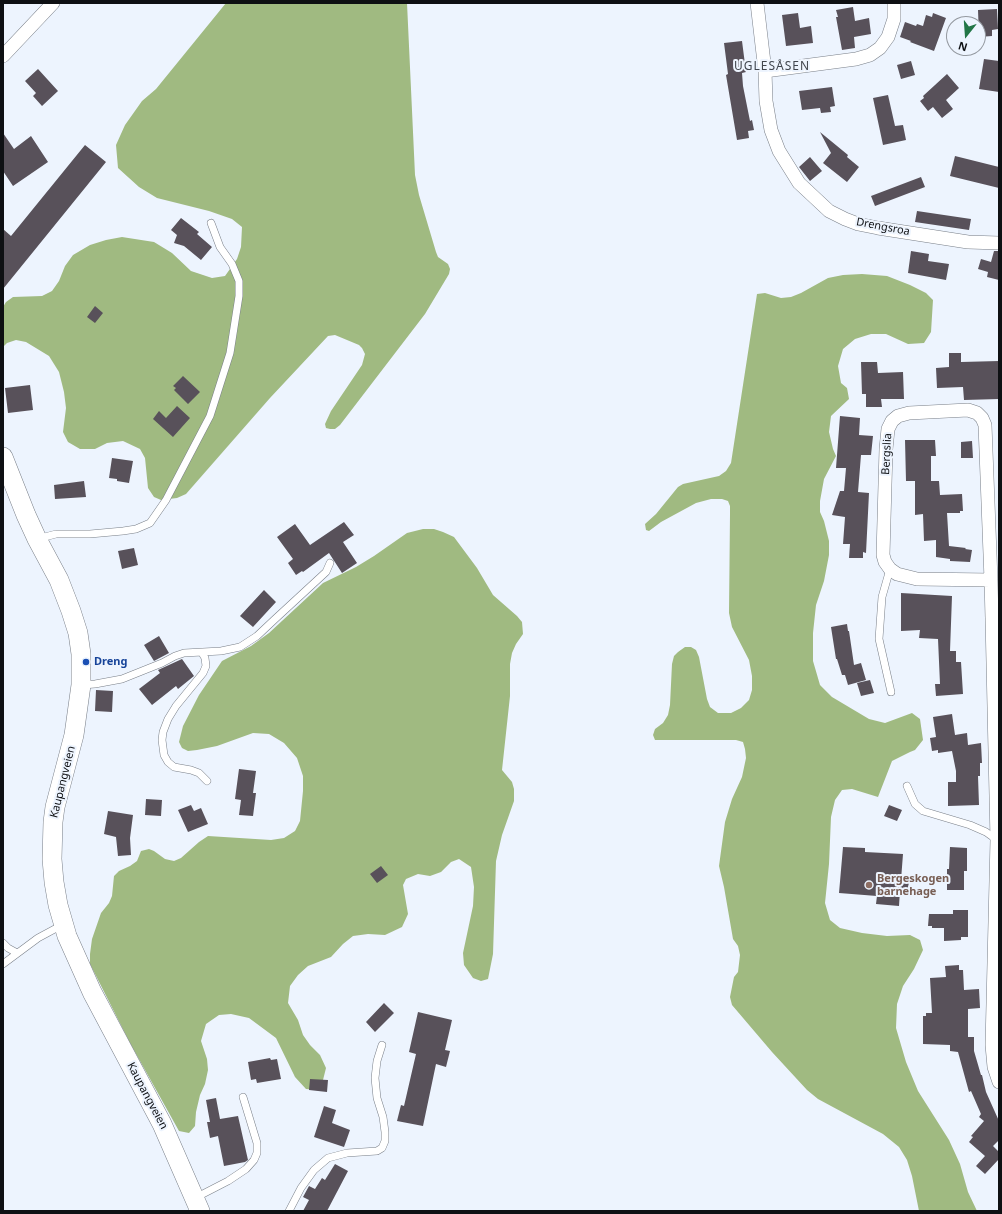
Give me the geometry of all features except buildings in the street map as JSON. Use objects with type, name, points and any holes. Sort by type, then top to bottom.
[{"type":"main road","name":"Kaupangveien","points":[[3,457],[37,539],[59,580],[78,633],[81,654],[81,685],[74,735],[55,807],[53,822],[52,859],[54,882],[64,924],[73,950],[92,992],[162,1124],[197,1205]]},
{"type":"street","points":[[5,48],[53,3]]},
{"type":"street","name":"Drengsroa","points":[[757,3],[765,71],[766,101],[771,130],[779,150],[798,183],[829,211],[844,219],[878,228],[968,242],[999,242]]},
{"type":"street","points":[[765,71],[856,60],[870,55],[880,48],[888,37],[894,19],[894,3]]},
{"type":"street","name":"Bergslia","points":[[890,569],[885,562],[883,555],[886,449],[888,429],[892,421],[898,416],[909,412],[968,410],[977,413],[982,418],[985,425],[991,580],[995,617],[998,841],[992,1045],[994,1067],[999,1082]]},
{"type":"street","points":[[890,569],[897,574],[917,579],[991,580]]},
{"type":"lane","points":[[37,539],[56,534],[123,532],[136,529],[150,523],[166,500],[210,416],[230,354],[239,296],[239,281],[232,264],[220,247],[211,223]]},
{"type":"lane","points":[[81,685],[122,679],[184,653],[221,651],[240,647],[257,636],[326,572],[330,563]]},
{"type":"lane","points":[[890,569],[882,597],[879,639],[890,692]]},
{"type":"lane","points":[[202,653],[205,658],[206,666],[203,673],[172,713],[163,732],[162,740],[164,755],[168,762],[174,767],[199,773],[207,781]]},
{"type":"lane","points":[[907,786],[914,804],[923,811],[970,825],[986,832],[998,841]]},
{"type":"lane","points":[[3,964],[38,938],[64,924]]},
{"type":"lane","points":[[3,943],[17,954]]},
{"type":"lane","points":[[289,1211],[301,1188],[314,1170],[328,1158],[347,1153],[377,1151],[382,1148],[385,1142],[385,1132],[375,1078],[377,1062],[382,1045]]},
{"type":"lane","points":[[197,1205],[228,1180],[246,1168],[254,1160],[257,1153],[257,1143],[243,1097]]},
{"type":"green space","points":[[226,3],[407,3],[415,175],[419,195],[436,252],[438,257],[448,264],[450,269],[449,274],[425,314],[340,425],[335,429],[326,428],[325,424],[331,411],[362,365],[365,354],[359,345],[335,335],[328,336],[270,398],[186,494],[177,498],[161,500],[154,497],[148,488],[145,458],[140,449],[123,441],[107,443],[95,449],[80,449],[68,442],[63,432],[66,408],[59,372],[49,356],[26,342],[16,340],[7,343],[3,347],[3,307],[6,302],[13,297],[42,296],[52,291],[59,281],[65,266],[73,255],[90,245],[122,237],[154,242],[172,253],[191,271],[212,278],[225,276],[237,259],[241,247],[242,227],[232,219],[209,211],[157,198],[139,187],[118,168],[116,145],[125,125],[142,101],[156,89]]},
{"type":"green space","points":[[862,274],[887,276],[926,293],[933,300],[931,332],[924,343],[908,344],[886,334],[871,334],[855,339],[843,349],[838,366],[841,383],[847,388],[849,399],[831,416],[829,432],[836,456],[824,479],[820,501],[820,512],[829,541],[829,555],[824,581],[816,605],[813,633],[813,661],[820,685],[832,697],[869,719],[885,723],[912,713],[920,719],[923,740],[915,750],[892,761],[878,797],[852,789],[842,790],[835,800],[831,817],[829,864],[825,903],[830,920],[840,928],[862,933],[887,936],[910,935],[920,940],[923,950],[914,969],[903,986],[897,1004],[896,1028],[906,1062],[918,1091],[949,1140],[960,1164],[968,1192],[977,1211],[919,1211],[912,1176],[907,1160],[899,1147],[883,1134],[818,1099],[807,1090],[732,1005],[730,997],[734,977],[738,972],[740,955],[738,946],[733,939],[719,866],[725,822],[732,799],[742,777],[746,758],[743,742],[736,740],[655,740],[653,735],[655,729],[663,723],[668,715],[674,656],[685,647],[691,647],[696,650],[699,657],[707,699],[710,707],[718,713],[731,713],[741,708],[749,700],[752,690],[752,676],[749,660],[732,627],[729,613],[730,506],[728,501],[722,499],[711,499],[696,503],[661,522],[649,531],[646,530],[645,524],[656,514],[678,487],[683,484],[719,476],[726,471],[731,463],[757,294],[765,293],[781,298],[791,297],[828,278],[843,275]]},
{"type":"green space","points":[[423,529],[434,529],[454,537],[477,568],[493,595],[522,622],[523,634],[512,653],[510,664],[510,696],[502,770],[512,782],[514,789],[514,801],[502,835],[496,861],[493,954],[488,979],[481,981],[473,978],[464,965],[463,953],[473,906],[474,887],[471,867],[459,859],[451,862],[441,872],[430,876],[418,874],[406,879],[403,885],[408,914],[402,927],[385,935],[368,934],[353,936],[331,957],[308,966],[298,975],[290,986],[288,1003],[298,1020],[303,1035],[320,1055],[326,1068],[322,1084],[317,1090],[306,1089],[295,1077],[276,1038],[249,1018],[231,1014],[219,1015],[206,1024],[201,1041],[207,1059],[208,1070],[196,1112],[195,1126],[189,1133],[179,1131],[130,1043],[90,964],[92,939],[101,913],[109,903],[112,896],[114,876],[119,871],[137,861],[141,851],[149,849],[165,859],[174,861],[181,858],[208,836],[271,840],[284,838],[295,831],[300,821],[303,776],[297,758],[284,743],[269,734],[253,733],[217,746],[188,751],[182,748],[179,742],[183,726],[199,695],[222,661],[251,646],[269,633],[323,583],[356,567],[407,533]]},
{"type":"place","name":"Dreng","points":[[86,662]]},
{"type":"place","name":"Bergeskogen barnehage","points":[[869,885]]},
{"type":"district","name":"UGLESÅSEN","points":[[772,67]]}]
